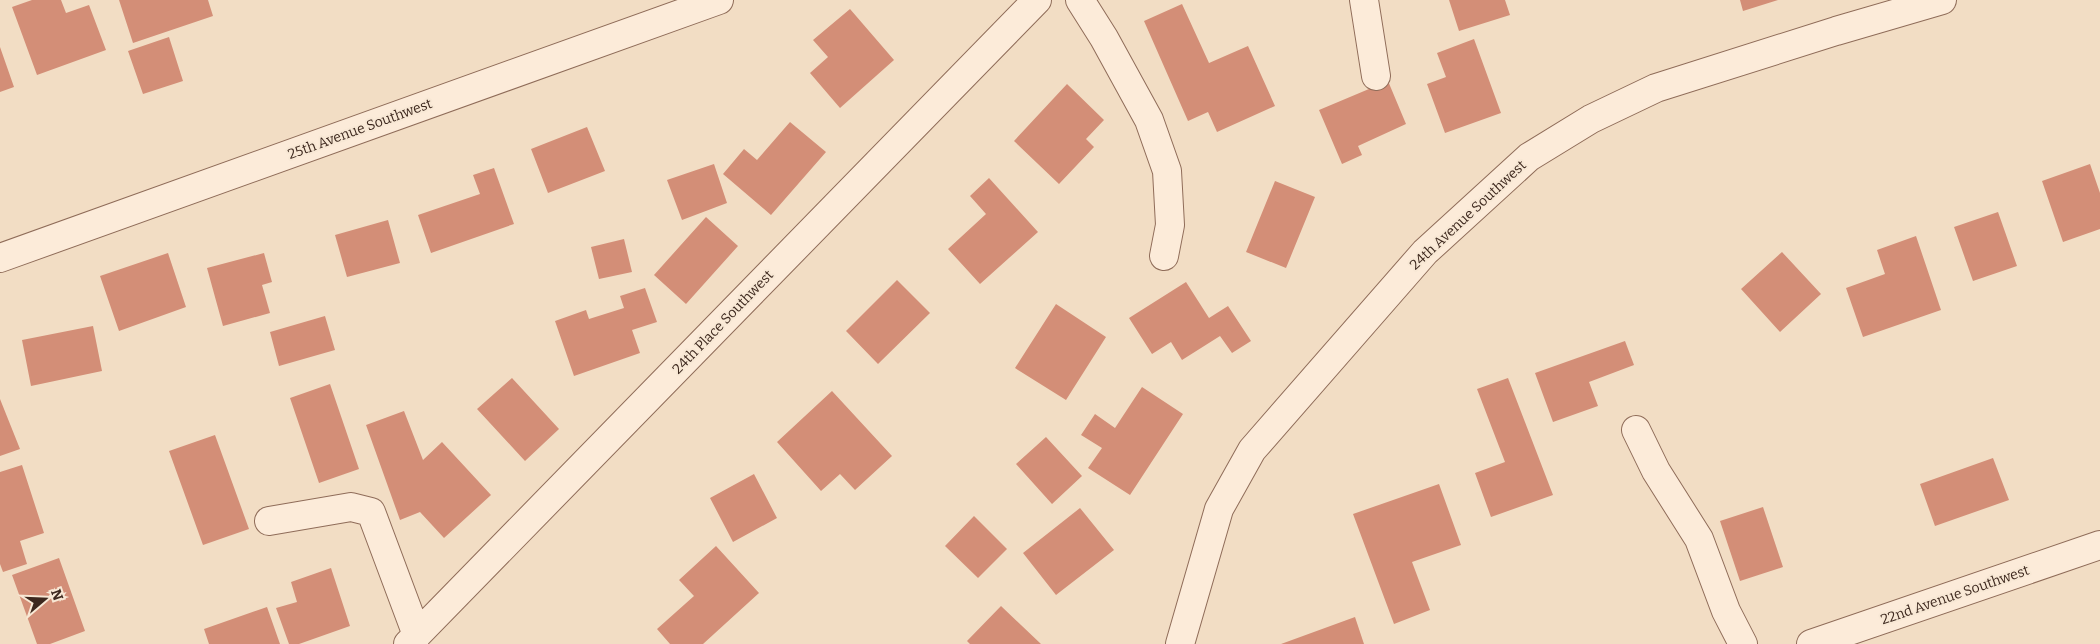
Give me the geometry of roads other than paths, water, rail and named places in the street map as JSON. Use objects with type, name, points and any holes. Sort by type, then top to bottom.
[{"type":"street","name":"25th Avenue Southwest","points":[[0,258],[719,0]]},
{"type":"street","name":"24th Place Southwest","points":[[413,640],[1037,0]]},
{"type":"street","points":[[1080,0],[1104,38],[1149,120],[1167,171],[1170,225],[1164,256]]},
{"type":"street","points":[[1364,0],[1376,76]]},
{"type":"street","name":"24th Avenue Southwest","points":[[1180,644],[1219,509],[1252,450],[1425,252],[1529,157],[1591,119],[1656,88],[1836,31],[1942,0]]},
{"type":"street","points":[[1636,430],[1656,472],[1699,539],[1726,611],[1743,644]]},
{"type":"street","points":[[269,521],[351,507],[370,512],[413,640]]},
{"type":"street","name":"22nd Avenue Southwest","points":[[1811,644],[2100,545]]}]
